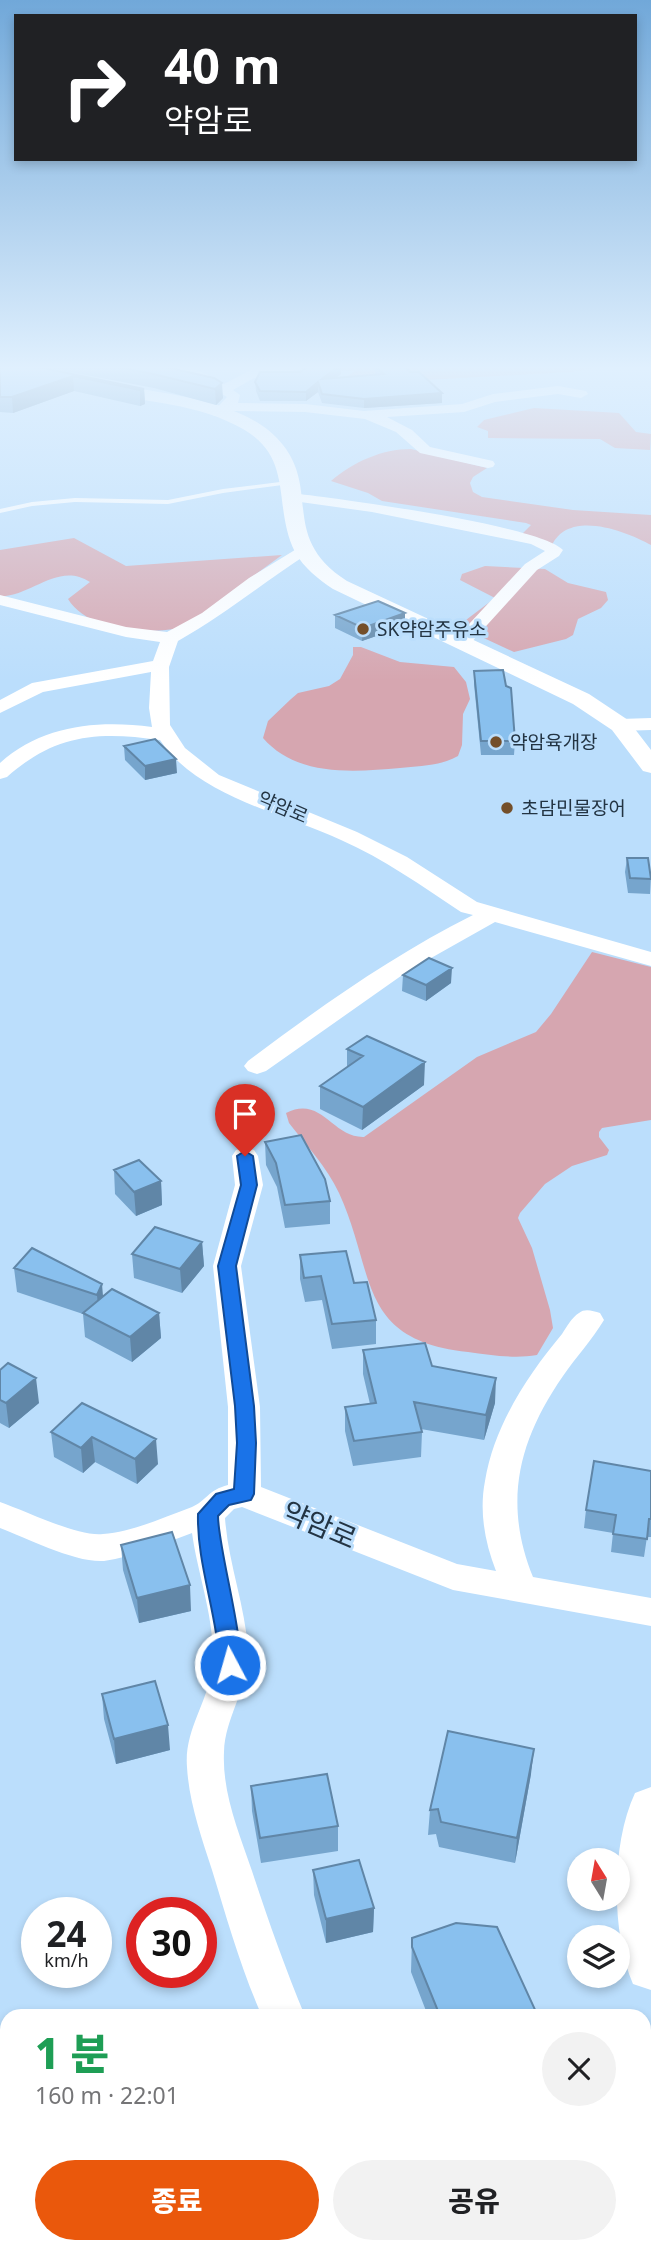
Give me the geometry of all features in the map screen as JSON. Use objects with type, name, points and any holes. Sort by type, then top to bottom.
[{"type":"street","points":[[285,470],[303,550],[313,564],[340,585],[581,699],[620,725],[651,766]]},
{"type":"street","points":[[289,490],[536,540],[551,546],[555,550],[553,553],[531,567],[462,642]]},
{"type":"street","points":[[0,600],[127,632],[170,638],[208,617],[255,580],[303,550]]},
{"type":"street","points":[[165,735],[160,725],[158,708],[161,664],[170,638]]},
{"type":"street","points":[[0,707],[38,687],[161,664]]},
{"type":"street","points":[[620,725],[651,724]]},
{"type":"street","points":[[0,773],[45,742],[79,730],[122,729],[165,735]]},
{"type":"street","name":"약암로","points":[[165,735],[178,752],[212,779],[350,836],[399,862],[457,901],[491,915],[651,959]]},
{"type":"street","points":[[257,1066],[385,973],[434,943],[491,915]]},
{"type":"street","points":[[0,1515],[79,1544],[100,1548],[122,1544],[208,1514],[223,1499],[244,1494],[244,1406],[227,1266],[249,1185],[245,1156]]},
{"type":"street","points":[[521,1590],[503,1542],[499,1505],[501,1477],[512,1437],[530,1402],[563,1352],[589,1320]]},
{"type":"street","name":"약암로","points":[[244,1494],[453,1577],[651,1612]]},
{"type":"street","points":[[208,1514],[208,1537],[228,1636],[230,1665],[205,1751],[207,1779],[219,1830],[250,1930],[281,2009]]},
{"type":"street","points":[[651,1807],[642,1876],[646,1938],[651,1967]]},
{"type":"lane","points":[[0,512],[32,503],[168,502],[232,489],[289,490]]},
{"type":"shaded area","points":[[346,470],[484,470],[473,477],[470,483],[473,492],[482,497],[573,510],[651,515],[651,545],[613,529],[584,525],[560,534],[552,545],[522,534],[531,525],[526,523],[382,501],[368,493],[331,481]]},
{"type":"shaded area","points":[[74,538],[126,566],[282,555],[184,627],[138,630],[105,624],[90,618],[77,610],[68,599],[90,582],[67,575],[11,595],[0,596],[0,550]]},
{"type":"shaded area","points":[[485,566],[545,569],[568,583],[606,592],[608,600],[601,608],[578,619],[573,635],[566,639],[514,652],[458,626],[495,598],[460,580],[462,574]]},
{"type":"shaded area","points":[[353,647],[361,647],[400,662],[454,667],[466,682],[470,699],[463,714],[462,745],[458,756],[422,766],[345,771],[309,766],[292,760],[263,738],[268,721],[298,693],[329,686],[340,679],[353,655]]},
{"type":"shaded area","points":[[592,952],[651,967],[651,1120],[602,1128],[599,1137],[609,1150],[607,1155],[572,1166],[545,1184],[520,1213],[518,1218],[532,1248],[553,1328],[537,1355],[494,1355],[432,1345],[406,1333],[388,1318],[375,1298],[339,1193],[322,1165],[289,1123],[286,1113],[309,1109],[343,1131],[364,1137],[477,1057],[536,1032]]},
{"type":"building","points":[[378,601],[405,613],[363,628],[335,615]]},
{"type":"building","points":[[503,670],[506,686],[511,688],[515,741],[481,741],[474,671]]},
{"type":"building","points":[[155,739],[176,759],[145,766],[124,746]]},
{"type":"building","points":[[627,858],[648,858],[651,879],[630,878]]},
{"type":"building","points":[[429,958],[452,968],[426,985],[403,975]]},
{"type":"building","points":[[367,1036],[425,1062],[363,1107],[320,1086],[363,1056],[347,1049]]},
{"type":"building","points":[[301,1135],[325,1179],[330,1201],[285,1205],[276,1163],[265,1142]]},
{"type":"building","points":[[139,1160],[161,1181],[134,1192],[114,1170]]},
{"type":"building","points":[[155,1227],[202,1242],[180,1269],[132,1254]]},
{"type":"building","points":[[32,1248],[102,1284],[97,1295],[14,1268]]},
{"type":"building","points":[[346,1251],[354,1283],[367,1282],[376,1320],[332,1324],[321,1276],[304,1278],[300,1255]]},
{"type":"building","points":[[112,1289],[159,1313],[130,1337],[83,1313]]},
{"type":"building","points":[[425,1343],[432,1366],[496,1378],[486,1415],[414,1402],[422,1432],[354,1441],[345,1407],[376,1403],[363,1350]]},
{"type":"building","points":[[8,1363],[36,1378],[6,1403],[0,1400],[0,1370]]},
{"type":"building","points":[[82,1403],[156,1439],[135,1459],[92,1437],[81,1448],[51,1432]]},
{"type":"building","points":[[594,1461],[651,1471],[651,1519],[647,1539],[613,1534],[616,1515],[586,1510]]},
{"type":"building","points":[[172,1532],[190,1585],[137,1598],[121,1545]]},
{"type":"building","points":[[155,1681],[168,1725],[114,1739],[102,1694]]},
{"type":"building","points":[[448,1731],[534,1749],[517,1838],[441,1822],[438,1809],[430,1810]]},
{"type":"building","points":[[327,1774],[338,1826],[260,1838],[251,1786]]},
{"type":"building","points":[[359,1860],[374,1908],[326,1919],[313,1870]]},
{"type":"building","points":[[456,1923],[497,1927],[535,2009],[437,2009],[412,1947],[412,1938]]},
{"type":"place","name":"SK약암주유소","points":[[363,629]]},
{"type":"place","name":"약암육개장","points":[[496,742]]},
{"type":"place","name":"초담민물장어","points":[[507,808]]},
{"type":"route","points":[[230,1665],[228,1636],[208,1537],[208,1514],[223,1499],[244,1494],[244,1406],[227,1266],[247,1199],[249,1185],[245,1156]]}]
